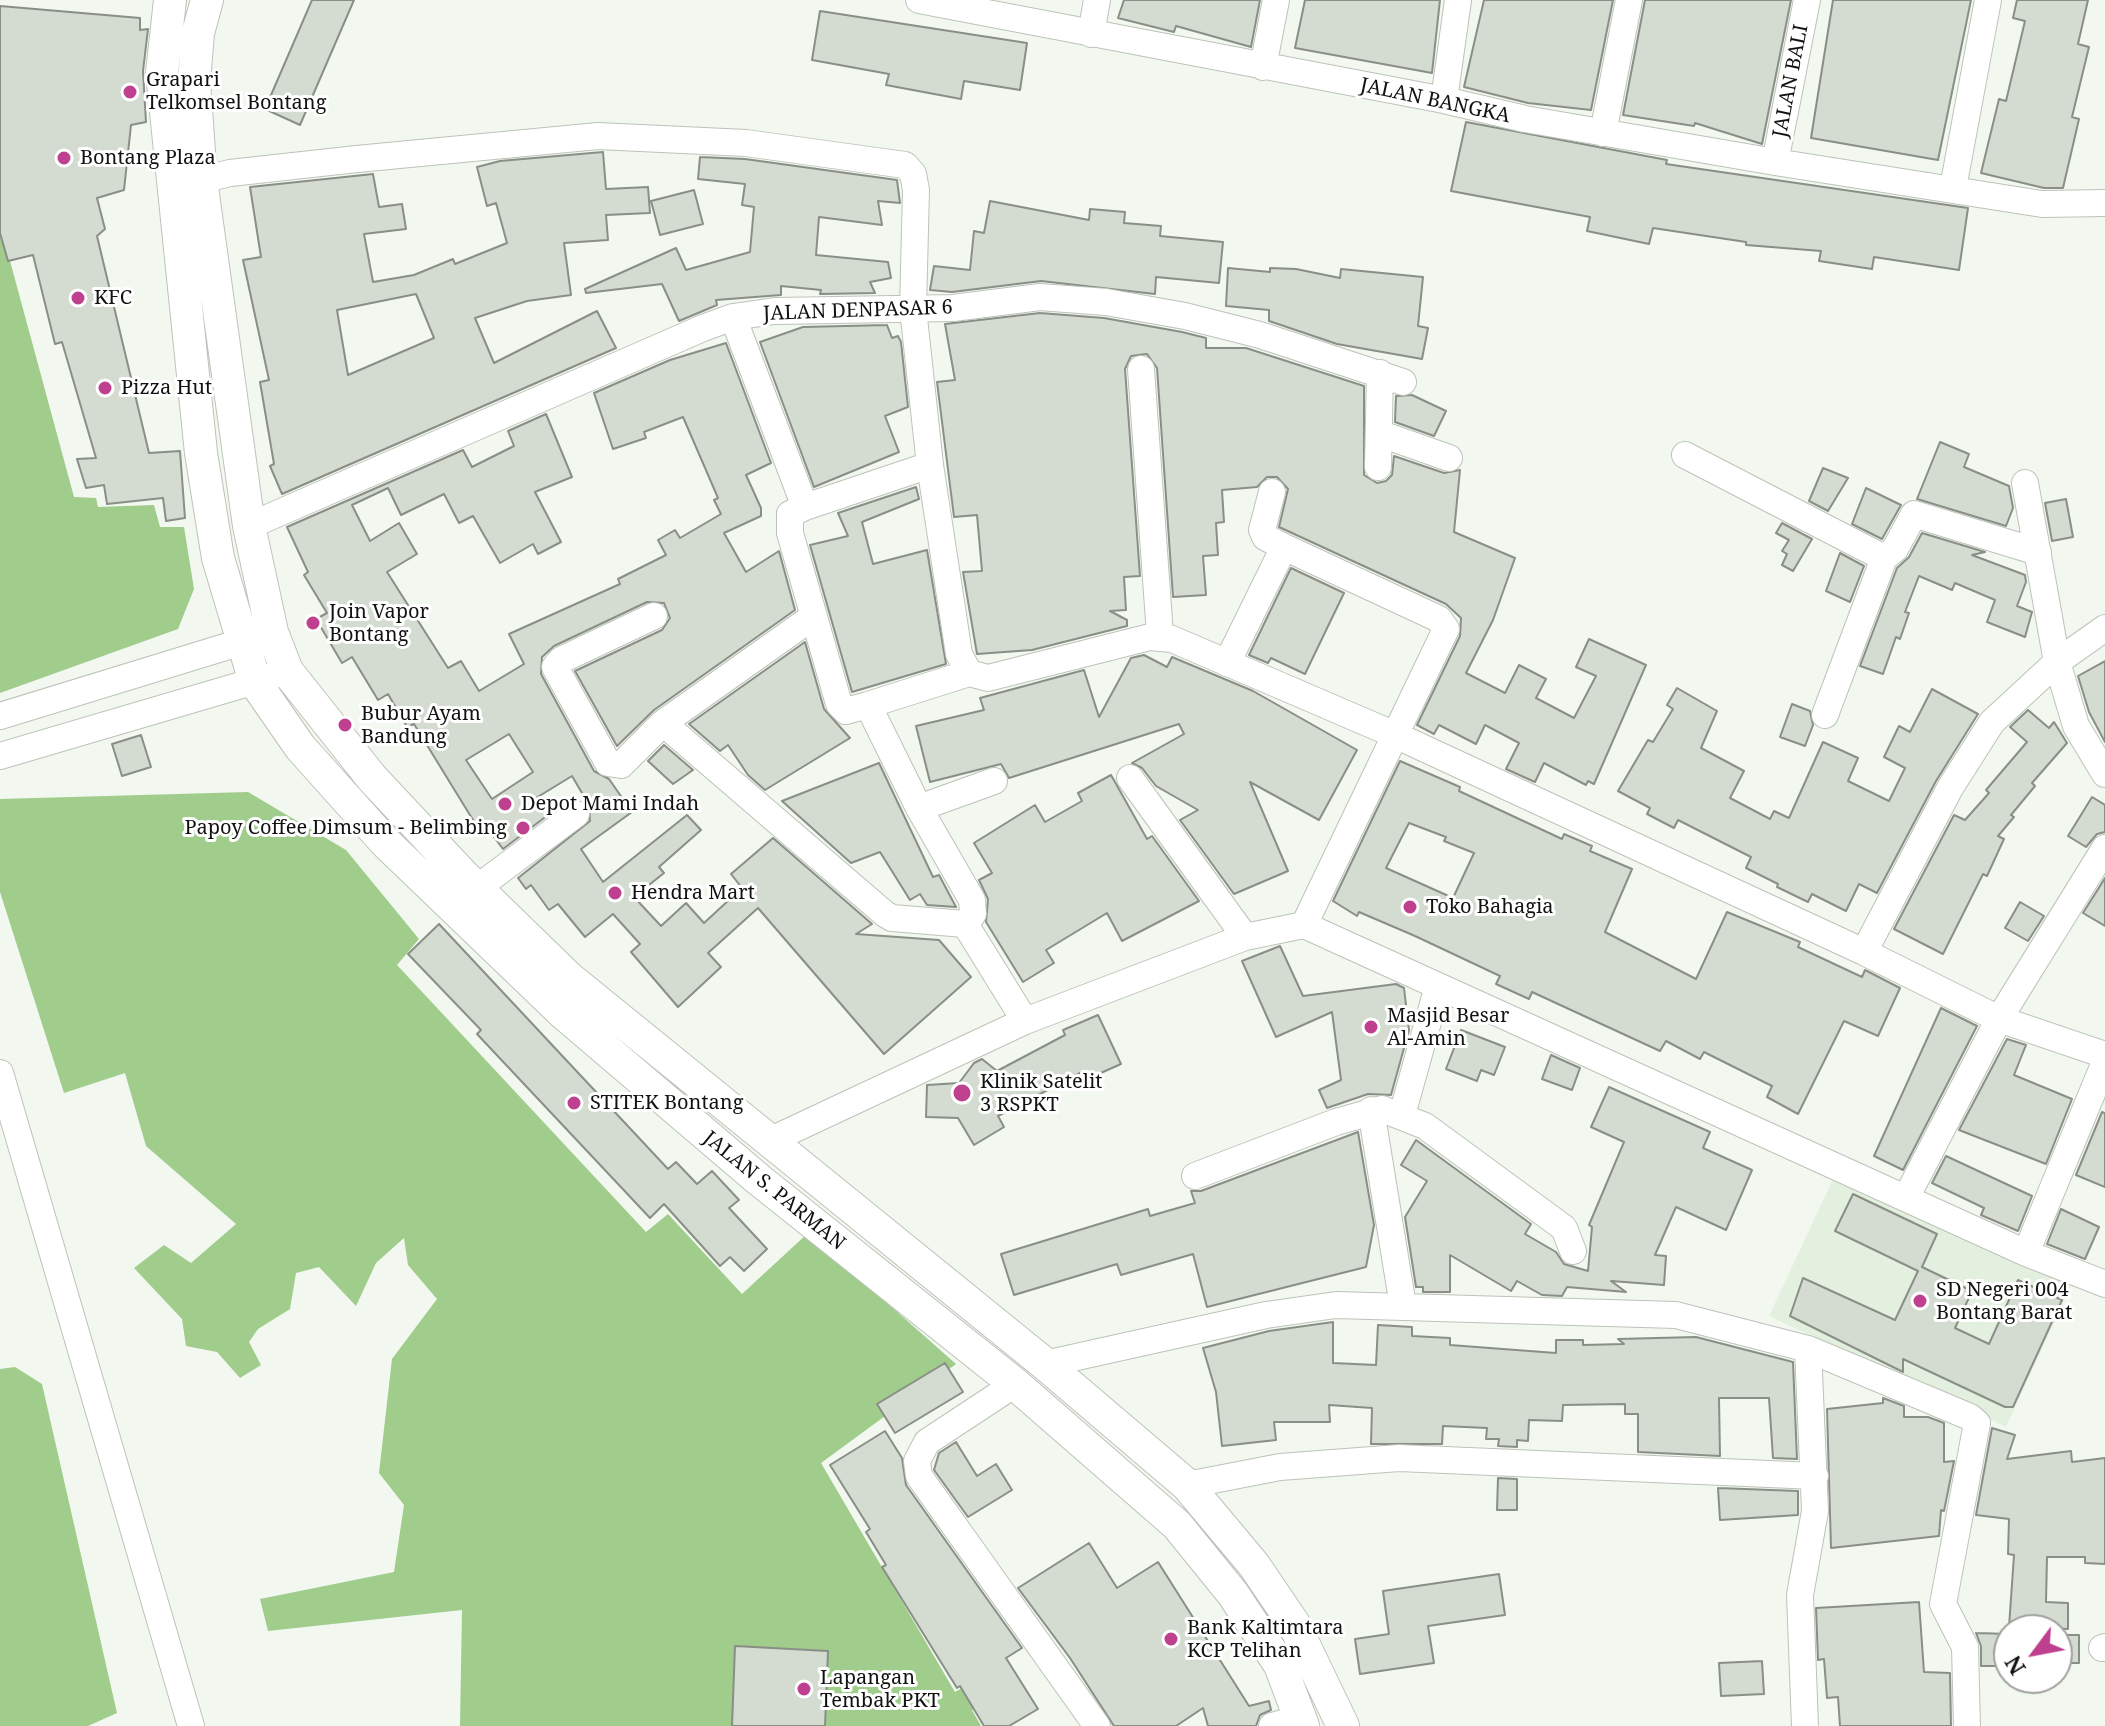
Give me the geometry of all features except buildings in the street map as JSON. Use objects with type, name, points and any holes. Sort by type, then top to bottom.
[{"type":"main road","name":"JALAN S. PARMAN","points":[[170,0],[162,73],[201,453],[218,558],[255,682],[300,747],[386,843],[562,1012],[758,1179],[1015,1384],[1177,1525],[1233,1594],[1280,1665],[1292,1723]]},
{"type":"main road","name":"JALAN S. PARMAN","points":[[207,0],[198,33],[194,81],[201,180],[249,526],[272,632],[287,671],[372,778],[569,978],[767,1142],[1045,1364],[1187,1485],[1254,1565],[1294,1624],[1343,1726]]},
{"type":"street","name":"JALAN BANGKA","points":[[919,0],[1603,133],[2042,204],[2105,203]]},
{"type":"street","points":[[1091,34],[1097,0]]},
{"type":"street","points":[[1263,67],[1276,0]]},
{"type":"street","points":[[1444,100],[1458,0]]},
{"type":"street","points":[[1603,133],[1629,0]]},
{"type":"street","name":"JALAN BALI","points":[[1775,162],[1807,0]]},
{"type":"street","points":[[1953,188],[1988,0]]},
{"type":"street","points":[[201,180],[230,173],[598,136],[746,143],[905,165],[913,174],[916,190],[913,309],[930,465],[959,654],[969,673]]},
{"type":"street","name":"JALAN DENPASAR 6","points":[[249,526],[611,366],[733,317],[775,311],[953,308],[1040,297],[1131,306],[1260,335],[1391,377],[1381,434]]},
{"type":"street","points":[[733,317],[805,507]]},
{"type":"street","points":[[1141,369],[1160,635]]},
{"type":"street","points":[[1378,467],[1381,434],[1449,458]]},
{"type":"street","points":[[1685,455],[1884,558]]},
{"type":"street","points":[[930,465],[805,507],[788,519],[842,709],[868,705],[969,673],[988,678],[1160,635],[1393,734],[1864,952],[1999,1019],[2105,1055]]},
{"type":"street","points":[[2025,483],[2057,662],[2076,726],[2105,774]]},
{"type":"street","points":[[1272,492],[1262,530],[1265,537],[1444,623],[1445,636],[1393,734],[1304,925]]},
{"type":"street","points":[[1825,715],[1884,558],[1895,549],[1910,518],[1920,513],[2038,552]]},
{"type":"street","points":[[1227,663],[1284,547]]},
{"type":"street","points":[[654,616],[561,660],[555,667],[612,766],[621,765],[663,723],[814,616]]},
{"type":"street","points":[[1864,952],[1971,751],[2017,695],[2105,628]]},
{"type":"street","points":[[0,716],[272,632]]},
{"type":"street","points":[[0,756],[287,671]]},
{"type":"street","points":[[868,705],[919,808],[972,900],[973,914],[965,924]]},
{"type":"street","points":[[663,723],[885,914],[892,918],[965,924]]},
{"type":"street","points":[[1130,778],[1245,937]]},
{"type":"street","points":[[919,808],[994,781]]},
{"type":"street","points":[[477,888],[576,814]]},
{"type":"street","points":[[1907,1196],[1999,1019],[2105,848]]},
{"type":"street","points":[[965,924],[1025,1021]]},
{"type":"street","points":[[767,1142],[1025,1021],[1245,937],[1304,925],[1907,1196],[2026,1253],[2104,1281]]},
{"type":"street","points":[[1402,1115],[1438,986]]},
{"type":"street","points":[[2026,1253],[2105,1062]]},
{"type":"street","points":[[0,1073],[191,1726]]},
{"type":"street","points":[[1371,1110],[1403,1306]]},
{"type":"street","points":[[1195,1176],[1371,1110],[1402,1115],[1425,1126],[1564,1228],[1573,1251]]},
{"type":"street","points":[[1045,1364],[1266,1315],[1336,1305],[1676,1315],[1808,1349],[1973,1418],[1977,1423],[1948,1615],[1966,1652],[1967,1726]]},
{"type":"street","points":[[1805,1726],[1799,1614],[1815,1511],[1808,1349]]},
{"type":"street","points":[[1015,1384],[927,1442],[917,1461],[919,1476],[1097,1726]]},
{"type":"street","points":[[1187,1485],[1280,1467],[1399,1458],[1815,1476]]},
{"type":"shaded area","name":"SD Negeri 004 Bontang Barat","points":[[1835,1175],[2071,1286],[2006,1427],[1769,1316]]},
{"type":"green space","points":[[0,224],[74,497],[96,498],[98,507],[154,505],[160,527],[184,527],[194,589],[178,629],[0,693]]},
{"type":"green space","points":[[248,792],[346,850],[419,939],[397,965],[646,1232],[668,1214],[742,1294],[808,1233],[956,1364],[821,1463],[955,1692],[983,1676],[995,1695],[972,1710],[981,1726],[460,1726],[462,1610],[268,1631],[260,1599],[394,1572],[404,1505],[379,1473],[392,1359],[437,1299],[408,1265],[404,1238],[376,1263],[356,1306],[319,1267],[296,1273],[290,1309],[258,1329],[249,1342],[261,1365],[240,1378],[217,1352],[186,1346],[182,1319],[134,1268],[164,1245],[191,1263],[236,1224],[146,1146],[125,1073],[64,1093],[0,892],[0,799]]},
{"type":"green space","points":[[15,1367],[42,1384],[117,1713],[88,1726],[0,1726],[0,1369]]},
{"type":"place","name":"Grapari Telkomsel Bontang","points":[[130,92]]},
{"type":"place","name":"Bontang Plaza","points":[[64,158]]},
{"type":"place","name":"KFC","points":[[78,298]]},
{"type":"place","name":"Pizza Hut","points":[[105,388]]},
{"type":"place","name":"Join Vapor Bontang","points":[[313,623]]},
{"type":"place","name":"Bubur Ayam Bandung","points":[[345,725]]},
{"type":"place","name":"Depot Mami Indah","points":[[505,804]]},
{"type":"place","name":"Papoy Coffee Dimsum - Belimbing","points":[[523,828]]},
{"type":"place","name":"Hendra Mart","points":[[615,893]]},
{"type":"place","name":"Toko Bahagia","points":[[1410,907]]},
{"type":"place","name":"Masjid Besar Al-Amin","points":[[1371,1027]]},
{"type":"place","name":"Klinik Satelit 3 RSPKT","points":[[962,1093]]},
{"type":"place","name":"STITEK Bontang","points":[[574,1103]]},
{"type":"place","name":"SD Negeri 004 Bontang Barat","points":[[1920,1301]]},
{"type":"place","name":"Bank Kaltimtara KCP Telihan","points":[[1171,1639]]},
{"type":"place","name":"Lapangan Tembak PKT","points":[[804,1689]]}]
